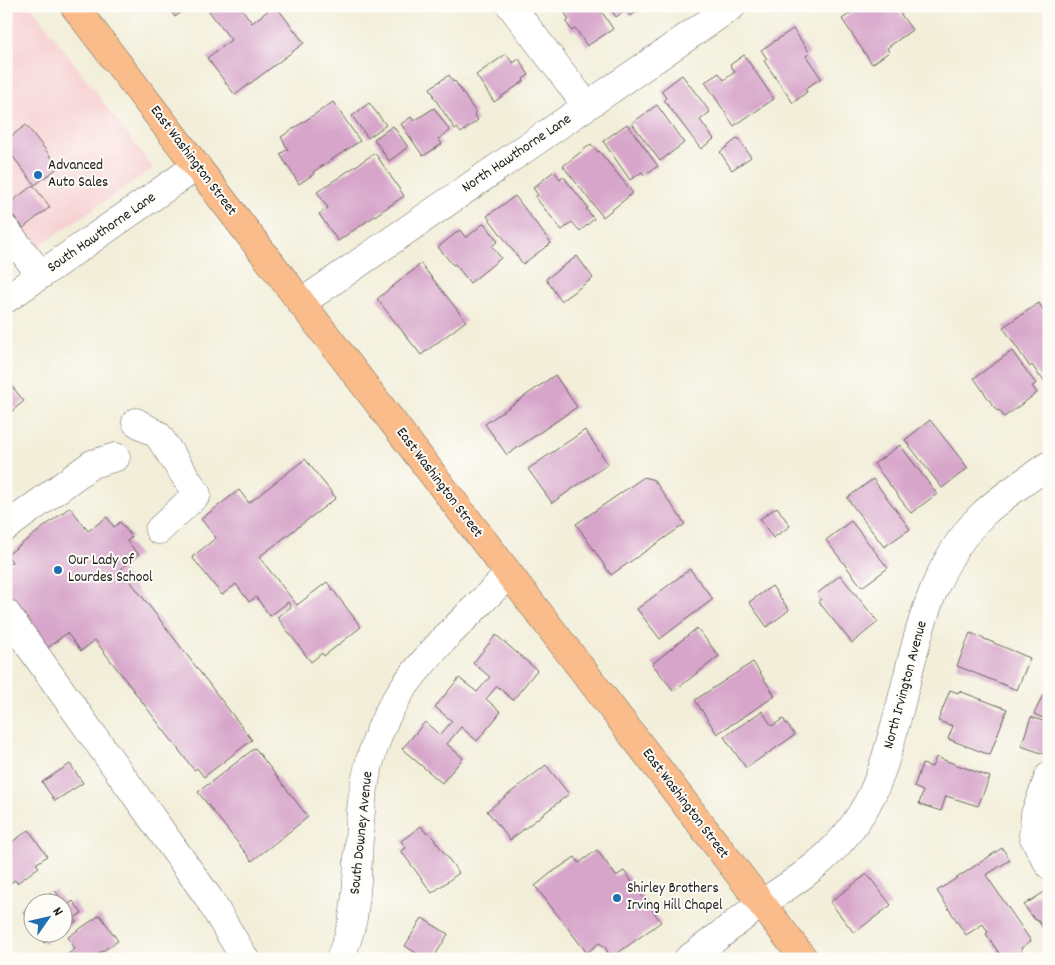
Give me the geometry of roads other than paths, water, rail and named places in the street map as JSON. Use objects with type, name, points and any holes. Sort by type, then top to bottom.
[{"type":"main road","name":"East Washington Street","points":[[74,6],[804,959]]},
{"type":"street","points":[[510,6],[587,106]]},
{"type":"street","name":"North Hawthorne Lane","points":[[301,302],[732,6]]},
{"type":"street","name":"South Hawthorne Lane","points":[[6,299],[197,166]]},
{"type":"street","points":[[6,230],[41,275]]},
{"type":"street","points":[[136,422],[158,435],[197,494],[159,530]]},
{"type":"street","points":[[6,527],[92,464],[116,457]]},
{"type":"street","name":"North Irvington Avenue","points":[[693,957],[810,870],[841,840],[861,814],[877,784],[887,754],[924,616],[943,568],[960,540],[981,516],[997,502],[1049,465]]},
{"type":"street","name":"South Downey Avenue","points":[[340,959],[354,913],[361,812],[367,770],[389,711],[400,693],[433,652],[509,574]]},
{"type":"street","points":[[6,613],[208,897],[245,959]]},
{"type":"street","points":[[1049,776],[1035,814],[1033,836],[1049,865]]},
{"type":"place","name":"Advanced Auto Sales","points":[[38,175]]},
{"type":"place","name":"Our Lady of Lourdes School","points":[[58,570]]},
{"type":"place","name":"Shirley Brothers Irving Hill Chapel","points":[[617,898]]}]
